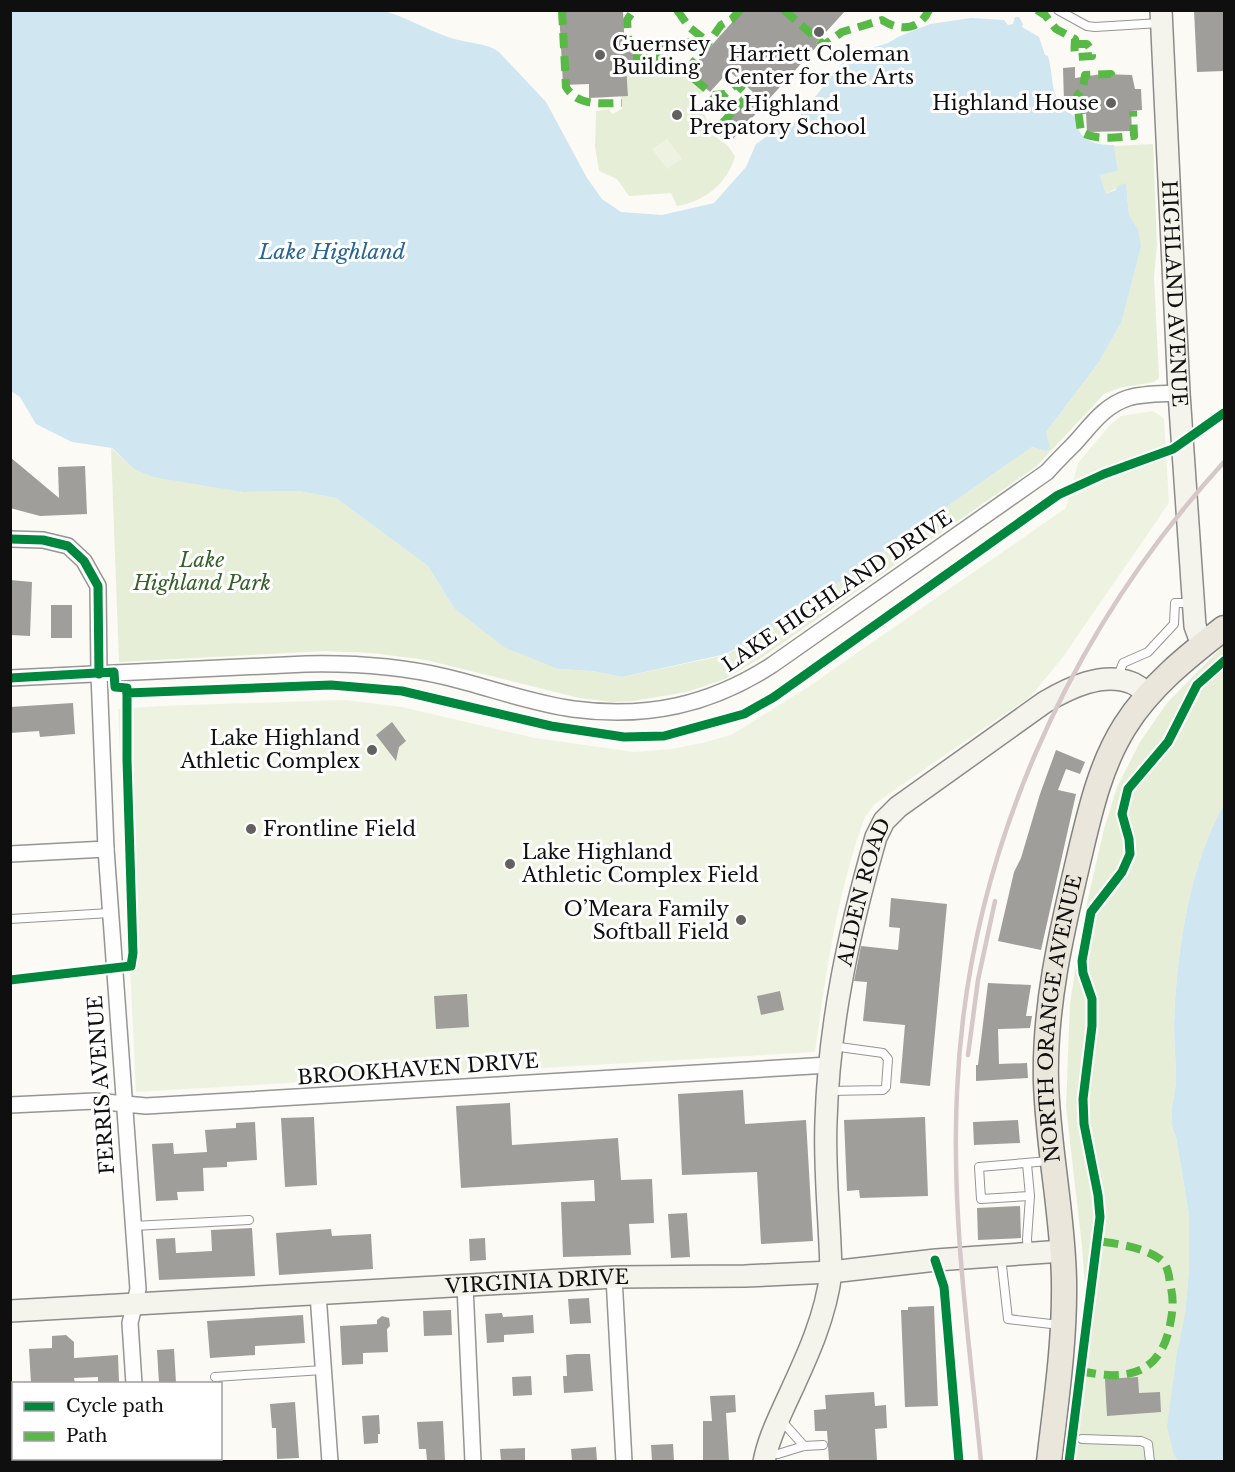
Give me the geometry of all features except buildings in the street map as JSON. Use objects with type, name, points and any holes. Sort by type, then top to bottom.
[{"type":"main road","name":"NORTH ORANGE AVENUE","points":[[1049,1461],[1062,1361],[1064,1326],[1063,1251],[1046,1080],[1047,1035],[1054,975],[1070,893],[1093,798],[1107,760],[1124,726],[1148,693],[1224,628]]},
{"type":"street","name":"HIGHLAND AVENUE","points":[[1162,17],[1179,393],[1195,626],[1202,645]]},
{"type":"street","name":"LAKE HIGHLAND DRIVE","points":[[10,678],[306,664],[372,665],[445,676],[572,709],[629,712],[680,705],[728,691],[772,665],[1047,472],[1108,408],[1128,398],[1179,393]]},
{"type":"street","name":"FERRIS AVENUE","points":[[10,539],[43,540],[68,546],[84,561],[98,586],[106,849],[138,1289],[129,1323],[134,1382]]},
{"type":"street","name":"ALDEN ROAD","points":[[765,1458],[779,1418],[813,1343],[830,1289],[826,1170],[830,1056],[847,947],[876,837],[884,821],[898,807],[1045,702],[1063,692],[1091,682],[1116,680],[1133,683],[1148,693]]},
{"type":"street","points":[[10,854],[106,849]]},
{"type":"street","name":"BROOKHAVEN DRIVE","points":[[10,1105],[95,1101],[146,1106],[830,1056]]},
{"type":"street","name":"VIRGINIA DRIVE","points":[[10,1311],[135,1306],[614,1277],[745,1276],[831,1272],[936,1260],[1063,1251]]},
{"type":"street","points":[[614,1277],[624,1461]]},
{"type":"street","points":[[465,1286],[473,1461]]},
{"type":"street","points":[[318,1294],[330,1461]]},
{"type":"lane","points":[[1058,10],[1087,26],[1095,27],[1162,17]]},
{"type":"lane","points":[[1116,680],[1123,663],[1148,652],[1174,624],[1175,603],[1194,603]]},
{"type":"lane","points":[[10,919],[110,913]]},
{"type":"lane","points":[[827,1092],[883,1090],[886,1087],[888,1059],[884,1053],[830,1056]]},
{"type":"lane","points":[[1030,1197],[981,1200],[979,1167],[1053,1161]]},
{"type":"lane","points":[[1027,1164],[1030,1197],[1028,1254]]},
{"type":"lane","points":[[133,1226],[249,1220]]},
{"type":"lane","points":[[1001,1256],[1008,1319],[1064,1326]]},
{"type":"lane","points":[[215,1377],[323,1370]]},
{"type":"lane","points":[[779,1418],[804,1446]]},
{"type":"lane","points":[[1082,1439],[1141,1441],[1148,1444],[1150,1461]]},
{"type":"lane","points":[[765,1458],[804,1446],[823,1445]]},
{"type":"green space","points":[[665,59],[676,64],[704,90],[688,107],[702,109],[714,136],[727,145],[735,156],[727,175],[714,190],[687,204],[677,206],[671,193],[629,196],[617,179],[599,171],[595,146],[596,111],[609,109],[612,114],[622,109],[621,96],[628,95],[626,65],[633,64],[633,60]]},
{"type":"green space","points":[[667,139],[682,159],[667,169],[652,149]]},
{"type":"green space","name":"Lake Highland Park","points":[[1153,144],[1157,245],[1154,277],[1159,378],[1154,382],[1119,388],[1104,394],[1037,466],[764,656],[725,679],[687,692],[613,702],[579,698],[426,660],[372,653],[325,651],[119,662],[111,448],[134,469],[243,492],[298,491],[336,498],[428,566],[454,608],[558,669],[593,671],[622,677],[726,655],[788,618],[1032,447],[1046,451],[1046,432],[1099,362],[1121,323],[1138,229],[1129,215],[1126,183],[1106,194],[1100,175],[1118,171],[1114,146]]},
{"type":"green space","name":"Lake Highland Athletic Complex","points":[[1153,411],[1164,418],[1169,503],[1063,657],[1031,696],[890,793],[874,805],[865,817],[840,903],[828,963],[815,1052],[136,1092],[118,709],[345,700],[402,707],[535,738],[634,752],[672,749],[731,735],[808,687],[1066,508],[1078,463],[1110,425],[1121,416]]},
{"type":"green space","points":[[1224,645],[1224,805],[1212,829],[1193,882],[1181,941],[1175,998],[1176,1080],[1172,1123],[1189,1215],[1189,1270],[1185,1315],[1177,1353],[1174,1455],[1178,1461],[1067,1462],[1086,1301],[1066,1107],[1070,1004],[1082,925],[1104,829],[1117,787],[1140,742],[1167,703]]},
{"type":"water","name":"Lake Highland","points":[[379,10],[452,38],[495,49],[546,102],[587,178],[602,199],[621,212],[662,215],[714,203],[746,167],[756,144],[779,128],[795,122],[843,62],[858,52],[888,43],[930,24],[971,18],[1004,20],[1008,25],[1013,24],[1015,17],[1019,17],[1023,24],[1022,27],[1039,37],[1045,55],[1048,56],[1056,97],[1075,117],[1079,131],[1087,140],[1114,145],[1118,171],[1100,175],[1106,194],[1126,183],[1129,215],[1138,229],[1141,246],[1121,323],[1099,362],[1046,432],[1050,448],[1046,451],[1032,447],[788,618],[726,654],[622,677],[593,671],[558,669],[504,647],[454,608],[428,566],[336,498],[298,491],[243,492],[153,477],[134,469],[112,448],[72,442],[36,424],[20,397],[11,391],[11,11]]},
{"type":"water","points":[[1224,805],[1224,1461],[1178,1461],[1174,1455],[1167,1427],[1185,1314],[1189,1270],[1189,1215],[1172,1123],[1176,1080],[1175,998],[1181,941],[1193,882],[1212,829]]},
{"type":"railway","points":[[981,1462],[962,1277],[956,1138],[957,1092],[965,1005],[981,919],[1004,835],[1035,754],[1073,675],[1117,600],[1168,529],[1224,462]]},
{"type":"railway","points":[[968,1055],[978,980],[995,901]]},
{"type":"marked path","points":[[562,10],[566,87],[583,101],[622,103]]},
{"type":"marked path","points":[[629,51],[627,20],[634,10]]},
{"type":"marked path","points":[[677,10],[689,27],[708,42]]},
{"type":"marked path","points":[[686,71],[721,25],[732,19],[740,10]]},
{"type":"marked path","points":[[784,10],[824,45],[842,32],[882,20],[895,26],[908,27],[920,22],[929,10]]},
{"type":"marked path","points":[[1037,10],[1045,15],[1056,29],[1075,39],[1075,51],[1077,57],[1092,56],[1092,51],[1087,44],[1075,44]]},
{"type":"marked path","points":[[629,45],[709,43]]},
{"type":"marked path","points":[[633,58],[671,59],[713,95],[725,94],[736,84],[748,95],[717,129],[725,135]]},
{"type":"marked path","points":[[1112,76],[1111,74],[1085,75],[1083,88],[1077,96],[1081,132],[1100,137],[1134,136],[1133,111]]},
{"type":"marked path","points":[[1081,1371],[1097,1374],[1126,1374],[1149,1365],[1165,1342],[1172,1314],[1173,1300],[1168,1270],[1163,1261],[1138,1249],[1098,1241]]},
{"type":"cycle path","points":[[10,980],[131,966],[133,953],[127,693],[331,685],[402,691],[551,726],[624,737],[664,736],[744,714],[774,697],[1058,495],[1104,474],[1173,449],[1224,413]]},
{"type":"cycle path","points":[[10,539],[43,540],[68,546],[84,561],[98,586],[99,674]]},
{"type":"cycle path","points":[[1069,1462],[1100,1217],[1084,1124],[1083,1099],[1092,1026],[1092,999],[1083,973],[1082,961],[1091,912],[1122,872],[1130,854],[1129,839],[1122,814],[1128,789],[1168,742],[1197,685],[1224,661]]},
{"type":"cycle path","points":[[10,678],[114,672],[115,687],[127,688],[127,693]]},
{"type":"cycle path","points":[[935,1260],[944,1287],[959,1462]]},
{"type":"place","name":"Harriett Coleman Center for the Arts","points":[[819,32]]},
{"type":"place","name":"Guernsey Building","points":[[600,55]]},
{"type":"place","name":"Highland House","points":[[1111,103]]},
{"type":"place","name":"Lake Highland Prepatory School","points":[[677,115]]},
{"type":"place","name":"Lake Highland Athletic Complex","points":[[372,750]]},
{"type":"place","name":"Frontline Field","points":[[251,829]]},
{"type":"place","name":"Lake Highland Athletic Complex Field","points":[[510,864]]},
{"type":"place","name":"O’Meara Family Softball Field","points":[[741,920]]}]
